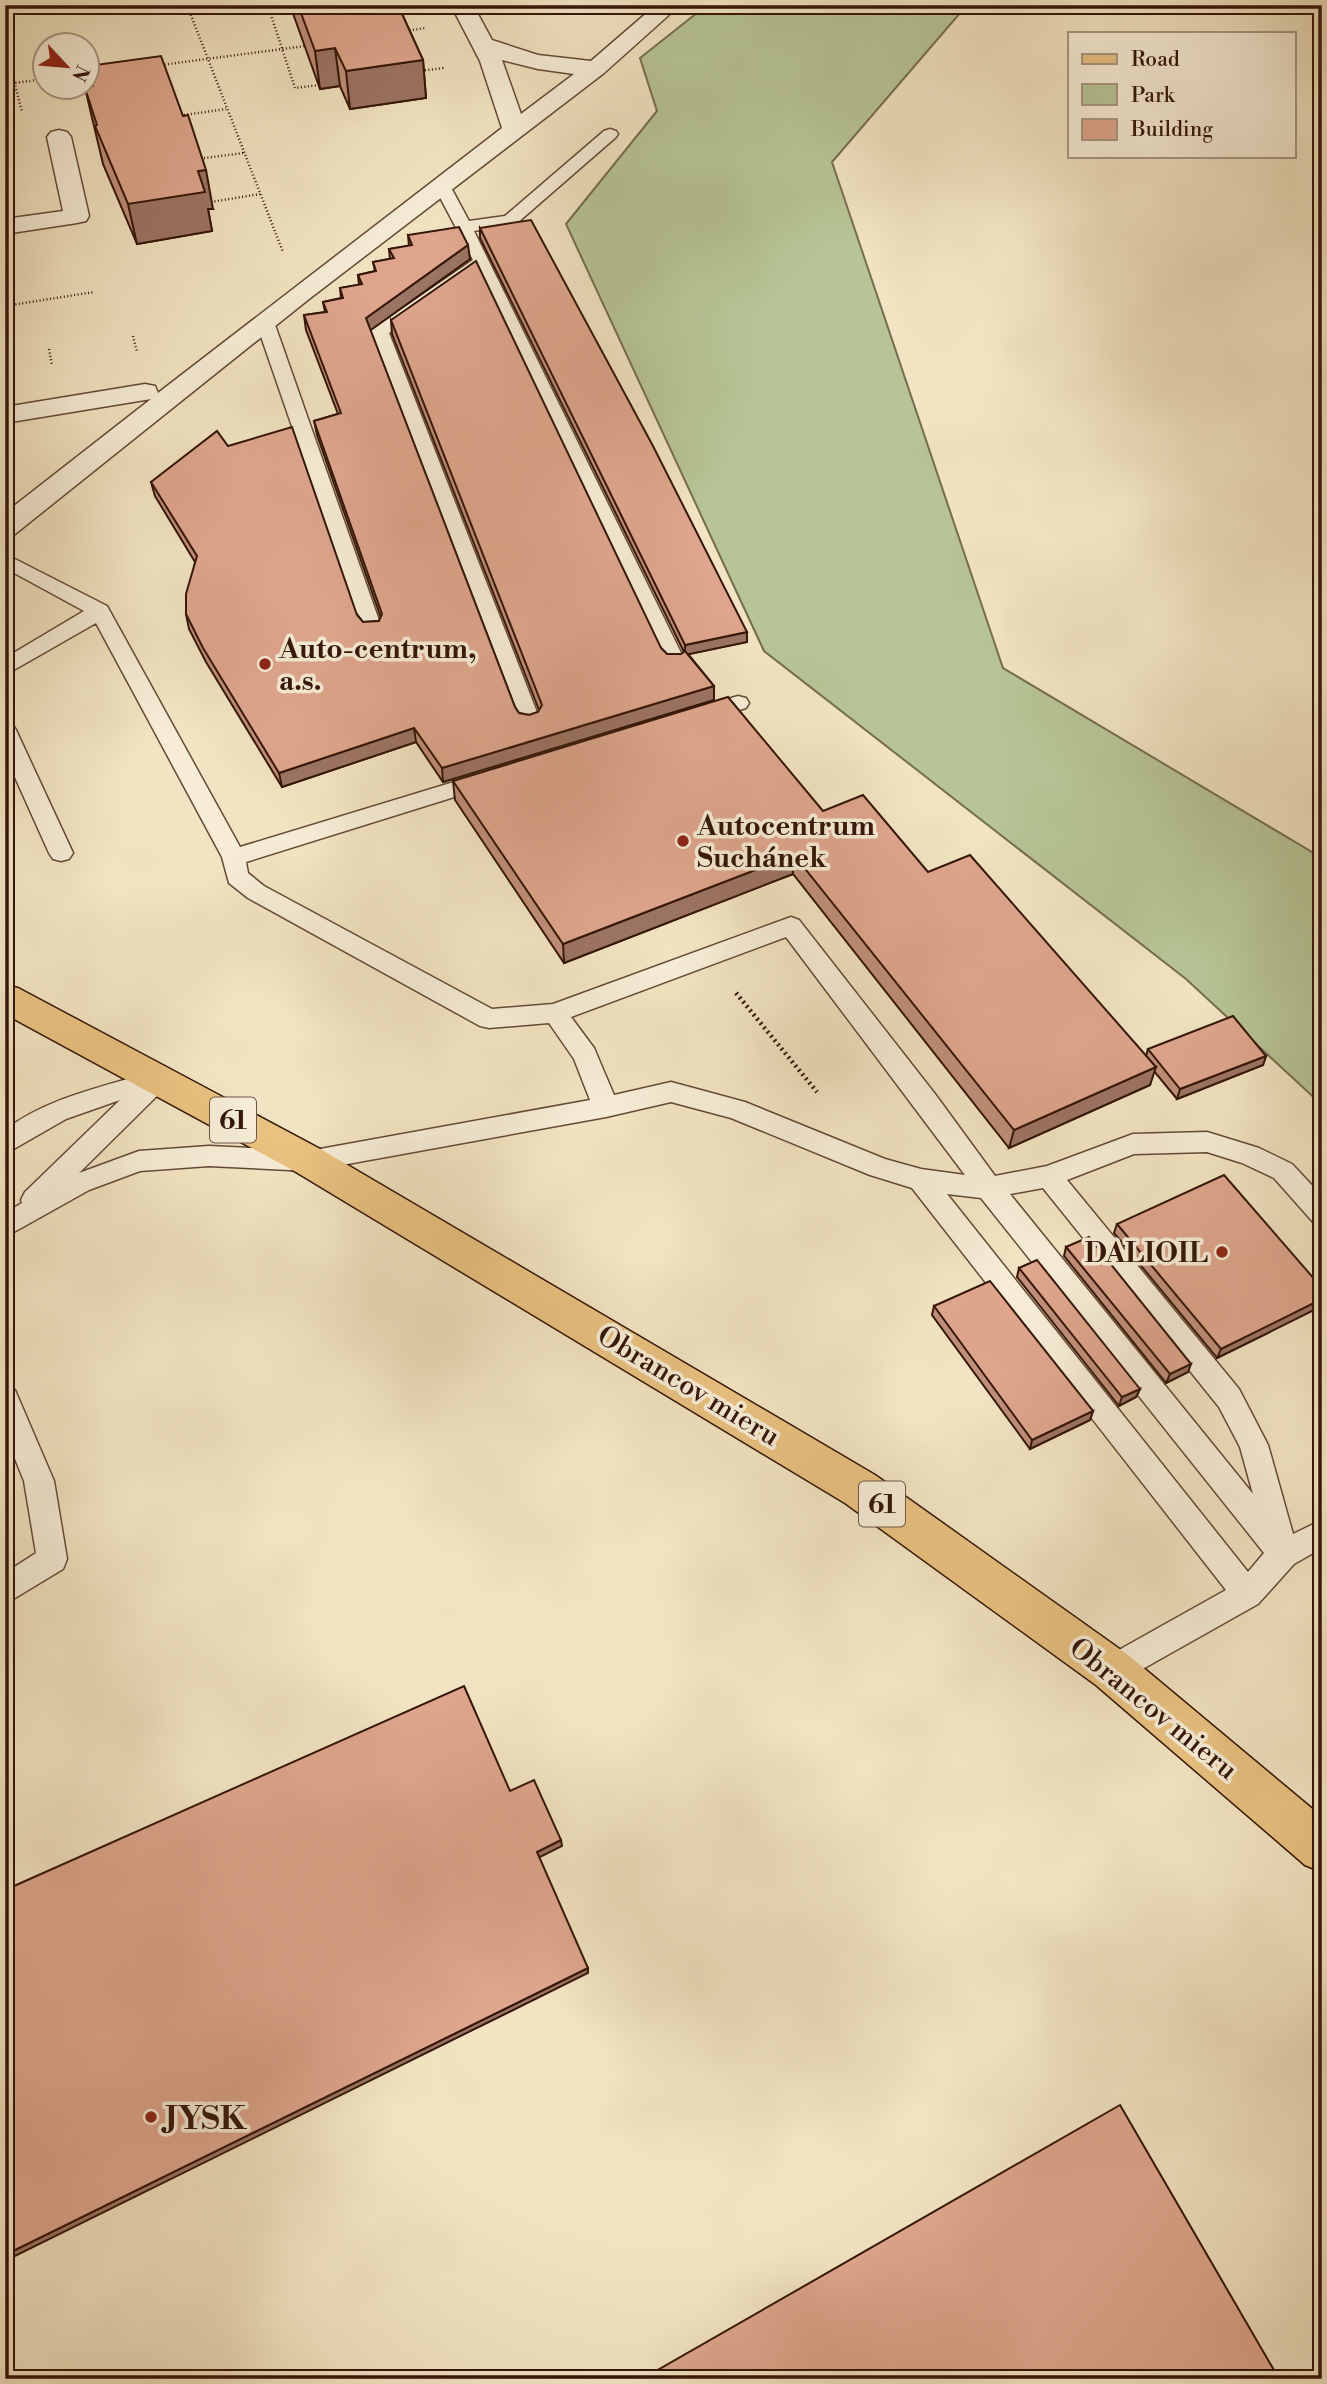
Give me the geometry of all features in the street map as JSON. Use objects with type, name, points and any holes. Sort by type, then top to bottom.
[{"type":"main road","name":"Obrancov mieru","points":[[5,998],[309,1161],[860,1489],[1112,1670],[1322,1848]]},
{"type":"street","points":[[462,5],[483,45],[514,129]]},
{"type":"street","points":[[5,528],[300,294],[596,68],[669,5]]},
{"type":"street","points":[[483,45],[517,59],[561,67],[596,68]]},
{"type":"street","points":[[7,218],[77,216],[59,137]]},
{"type":"street","points":[[5,415],[145,393]]},
{"type":"lane","points":[[464,228],[510,220],[610,134]]},
{"type":"lane","points":[[442,186],[482,261],[674,661]]},
{"type":"lane","points":[[482,261],[379,331],[529,720]]},
{"type":"lane","points":[[265,322],[372,629]]},
{"type":"lane","points":[[5,560],[100,611],[234,857],[237,877],[256,892],[489,1019],[555,1013],[791,926],[926,1101],[989,1188],[1283,1554]]},
{"type":"lane","points":[[5,668],[100,611]]},
{"type":"lane","points":[[672,723],[738,703]]},
{"type":"lane","points":[[5,730],[61,853]]},
{"type":"lane","points":[[234,857],[512,772]]},
{"type":"lane","points":[[555,1013],[585,1055],[606,1107]]},
{"type":"lane","points":[[5,1144],[27,1125],[84,1100],[157,1080]]},
{"type":"lane","points":[[9,1224],[157,1080]]},
{"type":"lane","points":[[9,1224],[80,1183],[139,1161],[209,1156],[309,1161],[606,1107],[671,1092],[736,1109],[879,1168],[921,1180],[989,1188],[1049,1176],[1133,1144],[1207,1142],[1250,1155],[1283,1171],[1322,1214]]},
{"type":"lane","points":[[1049,1176],[1229,1398],[1254,1445],[1283,1554]]},
{"type":"lane","points":[[921,1180],[1247,1594]]},
{"type":"lane","points":[[5,1399],[40,1481],[52,1559],[5,1590]]},
{"type":"lane","points":[[1112,1670],[1247,1594],[1283,1554],[1322,1533]]},
{"type":"path","points":[[187,5],[300,294]]},
{"type":"path","points":[[289,10],[270,12],[295,88],[319,85]]},
{"type":"path","points":[[155,66],[305,46]]},
{"type":"path","points":[[5,84],[32,81]]},
{"type":"path","points":[[177,117],[226,109]]},
{"type":"path","points":[[197,159],[244,153]]},
{"type":"path","points":[[211,202],[260,194]]},
{"type":"path","points":[[5,306],[94,292]]},
{"type":"path","points":[[709,958],[821,1097]]},
{"type":"green space","points":[[707,5],[967,5],[832,162],[1003,668],[1322,858],[1322,1105],[1186,979],[764,651],[566,224],[657,111],[640,58]]},
{"type":"building","points":[[298,5],[398,5],[423,60],[346,71],[335,48],[315,51]]},
{"type":"building","points":[[161,56],[183,116],[188,115],[206,170],[198,171],[205,192],[128,204],[95,126],[97,125],[90,102],[102,102],[102,64]]},
{"type":"building","points":[[531,220],[653,446],[747,632],[685,645],[480,228]]},
{"type":"building","points":[[459,227],[468,245],[366,318],[515,707],[519,713],[529,715],[538,712],[542,705],[391,320],[476,261],[661,648],[667,654],[681,654],[685,651],[714,686],[442,768],[414,728],[279,773],[203,648],[186,614],[186,594],[197,556],[151,482],[217,431],[228,446],[292,427],[357,615],[363,622],[379,621],[382,614],[314,421],[341,413],[304,315],[327,312],[323,302],[343,298],[340,288],[362,284],[358,275],[376,271],[373,262],[394,258],[389,249],[412,245],[408,235]]},
{"type":"building","points":[[728,697],[823,811],[863,795],[928,872],[970,855],[1156,1067],[1014,1130],[794,855],[563,944],[453,781]]},
{"type":"building","points":[[1233,1016],[1266,1056],[1180,1089],[1148,1049]]},
{"type":"building","name":"DALIOIL","points":[[1224,1175],[1322,1288],[1322,1299],[1221,1349],[1117,1224]]},
{"type":"building","points":[[1089,1237],[1191,1364],[1170,1374],[1066,1247]]},
{"type":"building","points":[[1037,1260],[1140,1389],[1122,1397],[1019,1268]]},
{"type":"building","points":[[990,1281],[1093,1411],[1032,1440],[934,1306]]},
{"type":"building","name":"JYSK","points":[[464,1686],[510,1791],[534,1780],[561,1840],[537,1852],[588,1968],[5,2255],[5,1890]]},
{"type":"building","points":[[1120,2105],[1278,2377],[1275,2379],[642,2379]]},
{"type":"place","name":"Auto-centrum, a.s.","points":[[265,664]]},
{"type":"place","name":"Autocentrum Suchánek","points":[[683,841]]},
{"type":"place","name":"DALIOIL","points":[[1222,1252]]},
{"type":"place","name":"JYSK","points":[[151,2117]]}]
